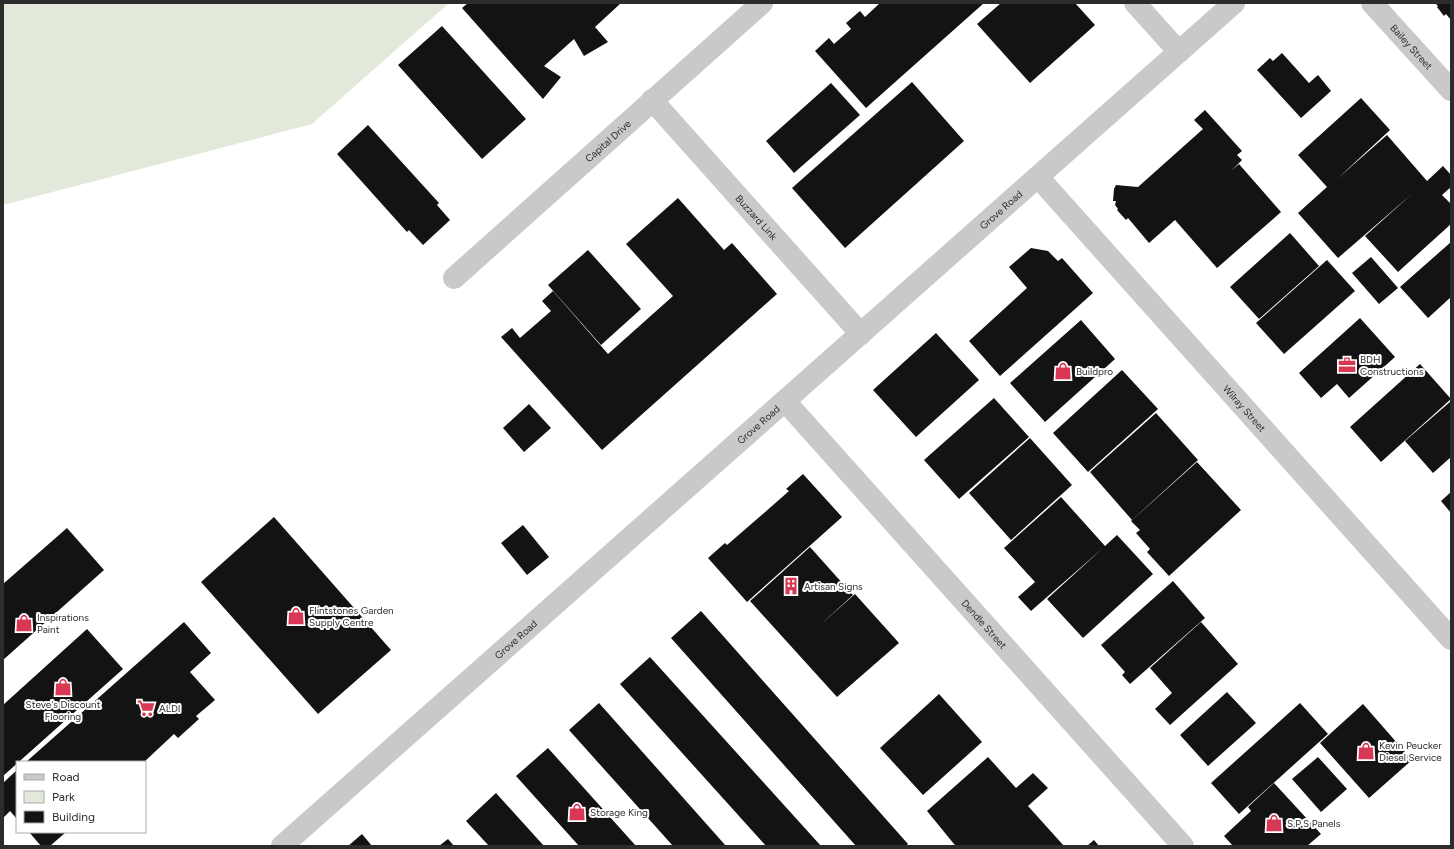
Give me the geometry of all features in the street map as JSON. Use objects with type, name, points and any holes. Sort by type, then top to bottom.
[{"type":"street","name":"Capital Drive","points":[[454,278],[762,3]]},
{"type":"street","points":[[1135,3],[1179,52]]},
{"type":"street","name":"Grove Road","points":[[282,846],[1234,3]]},
{"type":"street","name":"Bailey Street","points":[[1372,3],[1451,90]]},
{"type":"street","name":"Buzzard Link","points":[[652,100],[861,334]]},
{"type":"street","name":"Wilray Street","points":[[1038,177],[1451,639]]},
{"type":"street","name":"Dendle Street","points":[[785,401],[1183,846]]},
{"type":"green space","points":[[3,3],[449,3],[312,124],[3,205]]},
{"type":"building","points":[[468,3],[621,3],[595,27],[608,42],[584,56],[574,39],[544,66],[561,77],[543,99],[462,8]]},
{"type":"building","points":[[880,3],[984,3],[866,108],[815,51],[829,38],[834,44],[851,29],[846,23],[860,11],[865,17]]},
{"type":"building","points":[[1001,3],[1075,3],[1095,25],[1030,83],[977,24]]},
{"type":"building","points":[[1435,3],[1451,3],[1451,20],[1446,14],[1444,16]]},
{"type":"building","points":[[442,26],[526,119],[482,159],[398,65]]},
{"type":"building","points":[[1282,53],[1309,83],[1318,75],[1331,91],[1301,118],[1257,70],[1270,58],[1273,61]]},
{"type":"building","points":[[912,82],[964,141],[845,248],[792,188]]},
{"type":"building","points":[[831,83],[860,115],[794,173],[766,141]]},
{"type":"building","points":[[1361,98],[1390,130],[1337,179],[1387,135],[1427,181],[1443,166],[1451,175],[1451,187],[1442,195],[1451,204],[1451,224],[1398,272],[1365,236],[1413,193],[1338,258],[1298,213],[1327,187],[1298,155]]},
{"type":"building","points":[[1205,110],[1242,151],[1237,155],[1242,160],[1231,171],[1239,164],[1281,212],[1217,268],[1175,220],[1149,243],[1128,218],[1126,220],[1117,210],[1118,209],[1115,205],[1116,201],[1113,201],[1114,189],[1116,185],[1138,187],[1203,129],[1194,120]]},
{"type":"building","points":[[368,125],[439,203],[437,205],[450,220],[423,245],[409,230],[407,232],[337,154]]},
{"type":"building","points":[[678,198],[724,250],[732,243],[777,294],[602,450],[501,337],[512,328],[520,338],[551,311],[542,301],[553,291],[608,354],[673,296],[626,244]]},
{"type":"building","points":[[1290,233],[1319,266],[1259,319],[1230,287]]},
{"type":"building","points":[[1451,242],[1451,297],[1428,318],[1400,287]]},
{"type":"building","points":[[1031,248],[1048,251],[1058,261],[1062,258],[1093,293],[1000,376],[969,341],[1027,288],[1009,267]]},
{"type":"building","points":[[588,250],[641,309],[601,345],[548,285]]},
{"type":"building","points":[[1371,257],[1398,288],[1379,304],[1352,273]]},
{"type":"building","points":[[1327,260],[1355,291],[1284,354],[1256,323]]},
{"type":"building","name":"BDH Constructions","points":[[1360,318],[1395,357],[1349,398],[1337,384],[1321,398],[1299,373]]},
{"type":"building","name":"Buildpro","points":[[1081,320],[1115,359],[1045,422],[1010,383]]},
{"type":"building","points":[[936,333],[979,380],[916,437],[873,390]]},
{"type":"building","points":[[1420,364],[1451,399],[1381,462],[1350,427]]},
{"type":"building","points":[[1122,370],[1158,409],[1088,472],[1053,433]]},
{"type":"building","points":[[994,398],[1029,437],[959,499],[924,460]]},
{"type":"building","points":[[1451,401],[1451,457],[1433,473],[1405,441]]},
{"type":"building","points":[[529,404],[551,428],[524,452],[503,428]]},
{"type":"building","points":[[1156,413],[1198,460],[1132,520],[1090,472]]},
{"type":"building","points":[[1030,438],[1072,485],[1011,540],[969,493]]},
{"type":"building","points":[[1197,462],[1241,510],[1169,576],[1147,552],[1150,549],[1136,533],[1140,530],[1131,521]]},
{"type":"building","points":[[803,474],[842,517],[747,602],[708,558],[725,543],[727,545],[789,491],[786,489]]},
{"type":"building","points":[[1451,492],[1451,513],[1441,501]]},
{"type":"building","points":[[1061,497],[1105,546],[1117,535],[1153,574],[1083,638],[1047,599],[1103,548],[1031,611],[1018,597],[1035,582],[1004,548]]},
{"type":"building","name":"Flintstones Garden Supply Centre","points":[[274,517],[391,650],[318,714],[201,582]]},
{"type":"building","points":[[523,525],[549,557],[527,575],[501,543]]},
{"type":"building","name":"Inspirations Paint","points":[[67,528],[104,570],[3,660],[3,584]]},
{"type":"building","points":[[810,547],[853,595],[819,626],[855,594],[899,643],[837,697],[750,601]]},
{"type":"building","points":[[1173,581],[1205,618],[1130,684],[1122,675],[1125,672],[1101,645]]},
{"type":"building","points":[[701,611],[908,844],[906,846],[856,846],[671,638]]},
{"type":"building","name":"ALDI","points":[[184,622],[211,653],[190,672],[215,700],[196,716],[199,719],[178,738],[174,734],[145,761],[27,761]]},
{"type":"building","points":[[1201,622],[1238,664],[1170,725],[1155,709],[1172,693],[1150,668]]},
{"type":"building","name":"Steve's Discount Flooring","points":[[87,629],[123,669],[20,761],[16,761],[16,764],[3,776],[3,705]]},
{"type":"building","points":[[650,657],[821,846],[766,846],[620,684]]},
{"type":"building","points":[[1227,692],[1256,723],[1208,766],[1180,735]]},
{"type":"building","points":[[939,694],[982,742],[923,795],[880,748]]},
{"type":"building","points":[[599,703],[726,846],[673,846],[569,730]]},
{"type":"building","points":[[1300,703],[1328,734],[1239,814],[1211,783]]},
{"type":"building","name":"Kevin Peucker Diesel Service","points":[[1363,704],[1412,760],[1369,798],[1320,743]]},
{"type":"building","points":[[548,748],[636,846],[579,846],[516,776]]},
{"type":"building","points":[[988,757],[1016,788],[1033,773],[1048,788],[1028,806],[1064,846],[956,846],[954,844],[927,811]]},
{"type":"building","points":[[1318,757],[1347,789],[1321,812],[1292,779]]},
{"type":"building","points":[[16,771],[16,818],[10,811],[4,817],[3,816],[3,783]]},
{"type":"building","name":"S.P.S Panels","points":[[1274,783],[1321,834],[1307,846],[1233,846],[1224,836],[1251,811],[1248,807]]},
{"type":"building","points":[[496,793],[544,846],[489,846],[466,821]]},
{"type":"building","points":[[30,833],[65,833],[50,846],[41,846]]},
{"type":"building","points":[[362,834],[372,846],[348,846]]},
{"type":"building","points":[[448,839],[454,846],[439,846]]},
{"type":"building","points":[[1094,840],[1099,846],[1087,846]]},
{"type":"place","name":"BDH Constructions","points":[[1347,365]]},
{"type":"place","name":"Buildpro","points":[[1063,371]]},
{"type":"place","name":"Artisan Signs","points":[[791,586]]},
{"type":"place","name":"Flintstones Garden Supply Centre","points":[[296,616]]},
{"type":"place","name":"Inspirations Paint","points":[[24,623]]},
{"type":"place","name":"Steve's Discount Flooring","points":[[63,687]]},
{"type":"place","name":"ALDI","points":[[146,708]]},
{"type":"place","name":"Kevin Peucker Diesel Service","points":[[1366,751]]},
{"type":"place","name":"Storage King","points":[[577,812]]},
{"type":"place","name":"S.P.S Panels","points":[[1274,823]]}]
